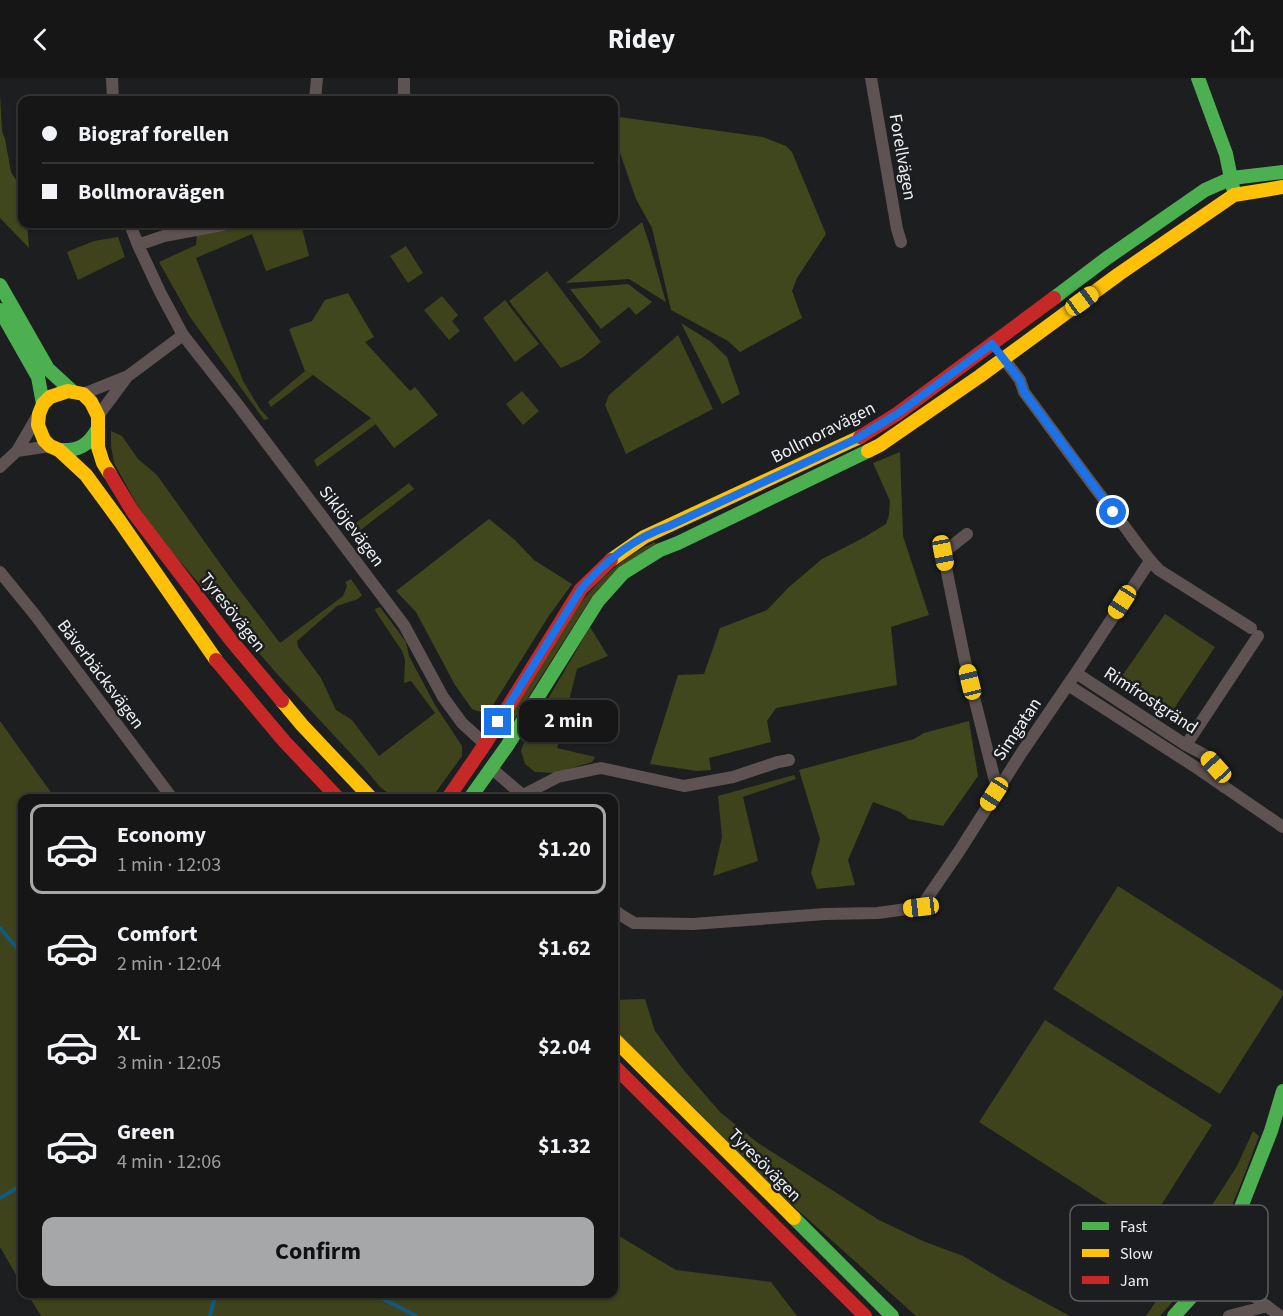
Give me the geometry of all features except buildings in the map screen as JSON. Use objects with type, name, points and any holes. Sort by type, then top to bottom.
[{"type":"street","points":[[112,78],[113,96]]},
{"type":"street","points":[[315,96],[317,78]]},
{"type":"street","points":[[404,78],[404,96]]},
{"type":"street","name":"Forellvägen","points":[[871,78],[901,242]]},
{"type":"street","points":[[1198,78],[1226,154],[1234,195]]},
{"type":"street","name":"Bollmoravägen","points":[[451,794],[485,744],[581,589],[613,556],[652,532],[856,439],[897,414],[1107,258],[1205,190],[1232,178],[1283,172]]},
{"type":"street","name":"Bollmoravägen","points":[[474,794],[507,746],[598,601],[623,573],[660,550],[880,445],[1004,359],[1119,274],[1234,195],[1283,187]]},
{"type":"street","name":"Siklöjevägen","points":[[132,228],[183,335],[404,625],[443,697],[462,723],[485,744]]},
{"type":"street","points":[[138,245],[164,236],[207,228]]},
{"type":"street","points":[[0,285],[48,369],[94,406],[98,416]]},
{"type":"street","points":[[0,310],[38,376],[41,409],[38,425],[41,435],[86,475],[210,653],[284,741],[334,794]]},
{"type":"street","points":[[98,416],[128,376],[183,335]]},
{"type":"street","points":[[992,344],[1020,380],[1024,392],[1150,561],[1159,570],[1255,632],[1186,745]]},
{"type":"street","points":[[0,468],[17,451],[50,397],[62,392],[78,393],[128,376]]},
{"type":"street","name":"Tyresövägen","points":[[98,416],[98,447],[103,464],[133,512],[230,639],[302,725],[367,794]]},
{"type":"street","points":[[17,451],[55,448],[71,451],[81,449],[92,440],[97,430]]},
{"type":"street","points":[[669,526],[678,543]]},
{"type":"street","points":[[967,534],[943,553],[965,661],[997,789]]},
{"type":"street","name":"Simgatan","points":[[618,913],[634,923],[693,924],[825,914],[878,913],[921,907],[1150,561]]},
{"type":"street","name":"Bäverbäcksvägen","points":[[0,572],[35,615],[169,794]]},
{"type":"street","name":"Rimfrostgränd","points":[[1076,673],[1186,745],[1207,756],[1216,767],[1224,787]]},
{"type":"street","name":"Rimfrostgränd","points":[[1068,685],[1283,827]]},
{"type":"street","points":[[485,744],[491,768],[522,794]]},
{"type":"street","points":[[528,794],[558,777],[591,769],[600,768],[684,786],[733,777],[789,760]]},
{"type":"street","points":[[354,780],[373,794]]},
{"type":"street","name":"Tyresövägen","points":[[618,1043],[892,1316]]},
{"type":"street","name":"Tyresövägen","points":[[618,1070],[865,1316]]},
{"type":"street","points":[[1243,1205],[1271,1131],[1283,1091]]},
{"type":"street","points":[[1174,1316],[1188,1301]]},
{"type":"street","points":[[1260,1301],[1280,1316]]},
{"type":"street","points":[[1229,1316],[1267,1306]]},
{"type":"green space","points":[[0,94],[2,131],[11,172],[18,183],[18,228],[27,228],[29,248],[0,218]]},
{"type":"green space","points":[[619,117],[763,137],[786,146],[792,152],[826,234],[797,278],[792,291],[802,318],[740,352],[728,341],[671,310],[652,228],[636,199],[619,150]]},
{"type":"green space","points":[[642,222],[666,302],[629,279],[566,283]]},
{"type":"green space","points":[[237,228],[302,228],[309,256],[266,271],[252,234],[196,258],[243,381],[269,419],[264,420],[190,317],[159,262],[196,245],[197,235]]},
{"type":"green space","points":[[118,237],[125,257],[78,280],[67,252],[94,241]]},
{"type":"green space","points":[[406,246],[423,273],[408,283],[390,256]]},
{"type":"green space","points":[[547,271],[601,342],[582,358],[561,368],[509,301]]},
{"type":"green space","points":[[628,284],[652,302],[636,315],[629,307],[601,329],[570,289]]},
{"type":"green space","points":[[348,293],[374,337],[365,342],[410,391],[415,387],[438,415],[394,448],[371,418],[305,371],[289,329],[312,321],[325,300]]},
{"type":"green space","points":[[442,296],[458,315],[452,321],[460,331],[449,340],[424,310]]},
{"type":"green space","points":[[505,300],[539,344],[515,362],[483,318]]},
{"type":"green space","points":[[681,323],[710,341],[727,357],[740,394],[722,404]]},
{"type":"green space","points":[[678,335],[713,409],[626,454],[605,405],[609,395]]},
{"type":"green space","points":[[305,371],[313,375],[271,407],[268,402]]},
{"type":"green space","points":[[522,391],[539,411],[523,425],[506,404]]},
{"type":"green space","points":[[371,418],[376,424],[317,467],[314,460]]},
{"type":"green space","points":[[111,431],[122,436],[138,459],[157,475],[280,643],[343,596],[347,586],[345,582],[351,579],[362,595],[358,599],[337,606],[297,641],[298,647],[321,678],[336,710],[352,720],[379,756],[435,713],[411,681],[404,683],[405,660],[402,651],[376,612],[375,609],[380,607],[406,642],[409,656],[435,705],[462,746],[462,756],[436,792],[434,794],[390,794],[380,787],[278,675],[170,550],[140,510],[114,463]]},
{"type":"green space","points":[[900,452],[903,536],[929,615],[891,627],[897,685],[776,708],[767,721],[771,742],[709,758],[711,770],[697,771],[650,764],[678,675],[704,674],[720,628],[767,610],[789,587],[822,559],[886,524],[890,501],[873,463]]},
{"type":"green space","points":[[409,483],[414,489],[354,535],[348,529]]},
{"type":"green space","points":[[489,519],[515,540],[534,560],[572,584],[548,617],[493,705],[483,712],[472,709],[455,685],[416,612],[396,591]]},
{"type":"green space","points":[[655,542],[656,546],[591,598],[508,729],[503,726],[587,595],[623,561]]},
{"type":"green space","points":[[1165,614],[1215,647],[1171,713],[1120,679]]},
{"type":"green space","points":[[590,627],[608,656],[577,669],[557,748],[595,757],[592,762],[555,773],[535,772],[525,764],[521,751],[527,735]]},
{"type":"green space","points":[[0,721],[52,794],[18,794],[18,1278],[0,1247]]},
{"type":"green space","points":[[969,721],[978,776],[943,826],[909,819],[900,812],[873,802],[848,860],[855,885],[817,889],[811,873],[820,839],[799,770],[914,739],[924,733]]},
{"type":"green space","points":[[794,775],[796,779],[743,797],[758,861],[713,876],[722,837],[718,796]]},
{"type":"green space","points":[[1118,886],[1283,991],[1283,995],[1220,1094],[1053,989]]},
{"type":"green space","points":[[645,999],[655,1031],[682,1068],[720,1112],[758,1143],[879,1220],[923,1241],[963,1256],[1070,1316],[916,1316],[781,1195],[618,1036],[618,1000]]},
{"type":"green space","points":[[1045,1020],[1212,1125],[1161,1205],[1109,1205],[979,1122]]},
{"type":"green space","points":[[1253,1131],[1259,1136],[1232,1205],[1212,1205],[1237,1166]]},
{"type":"green space","points":[[618,1235],[676,1270],[771,1282],[797,1316],[41,1316],[30,1298],[618,1298]]},
{"type":"green space","points":[[1156,1301],[1173,1301],[1160,1316],[1146,1316]]},
{"type":"waterway","points":[[0,928],[18,949]]},
{"type":"waterway","points":[[0,1198],[18,1187]]},
{"type":"waterway","points":[[210,1316],[215,1298]]},
{"type":"waterway","points":[[382,1298],[416,1316]]},
{"type":"traffic: fast","points":[[1198,78],[1226,154],[1233,188]]},
{"type":"traffic: fast","points":[[1054,298],[1205,190],[1232,178],[1283,172]]},
{"type":"traffic: fast","points":[[0,285],[48,369],[73,392]]},
{"type":"traffic: fast","points":[[0,310],[38,377],[43,404]]},
{"type":"traffic: fast","points":[[59,450],[72,450],[86,444],[97,430]]},
{"type":"traffic: fast","points":[[473,794],[507,746],[598,601],[623,573],[660,550],[868,451]]},
{"type":"traffic: fast","points":[[1242,1205],[1271,1131],[1283,1091]]},
{"type":"traffic: fast","points":[[794,1218],[892,1316]]},
{"type":"traffic: fast","points":[[1174,1316],[1188,1301]]},
{"type":"traffic: slow","points":[[868,451],[980,376],[1119,274],[1234,195],[1283,187]]},
{"type":"traffic: slow","points":[[110,474],[103,463],[98,447],[98,416],[91,402],[83,394],[68,391],[50,397],[43,404],[39,414],[38,425],[44,440],[59,450],[86,475],[216,660]]},
{"type":"traffic: slow","points":[[611,560],[644,537],[860,437]]},
{"type":"traffic: slow","points":[[282,701],[367,794]]},
{"type":"traffic: slow","points":[[618,1043],[794,1218]]},
{"type":"traffic: jam","points":[[860,437],[897,414],[1054,298]]},
{"type":"traffic: jam","points":[[110,474],[133,512],[230,639],[282,701]]},
{"type":"traffic: jam","points":[[451,794],[485,744],[581,589],[611,560]]},
{"type":"traffic: jam","points":[[216,660],[284,741],[334,794]]},
{"type":"traffic: jam","points":[[618,1070],[865,1316]]},
{"type":"route","points":[[498,722],[581,589],[613,556],[652,532],[856,439],[897,414],[992,344],[1020,380],[1024,392],[1113,512]]}]
